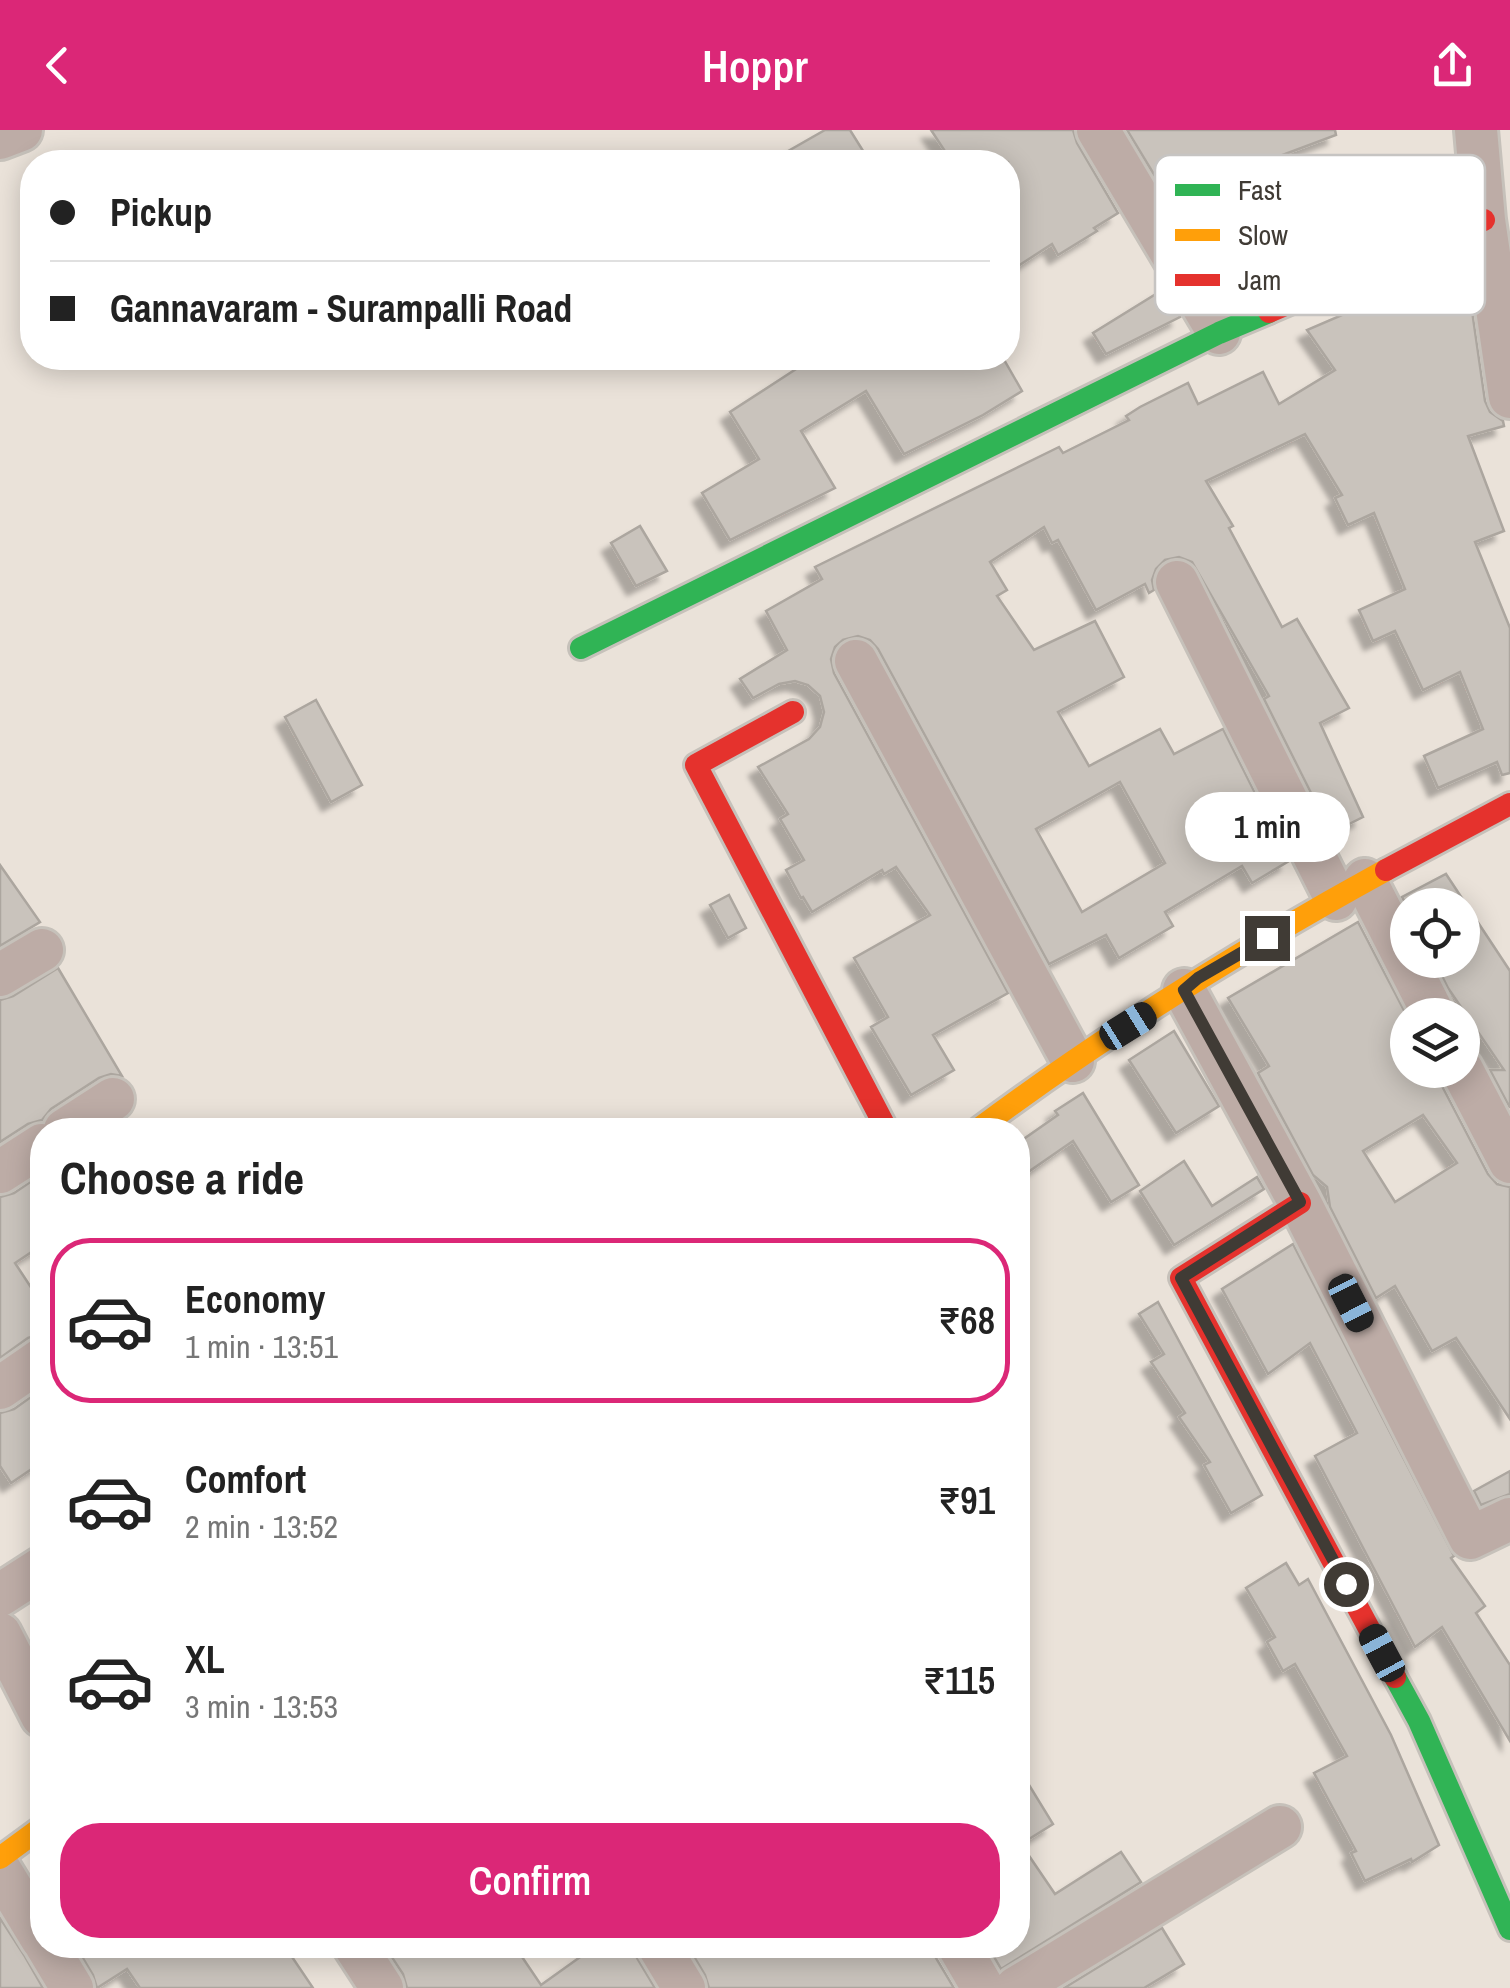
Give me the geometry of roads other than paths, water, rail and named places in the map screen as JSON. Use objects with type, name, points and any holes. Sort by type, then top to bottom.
[{"type":"street","points":[[0,138],[21,130]]},
{"type":"street","points":[[1098,130],[1155,226]]},
{"type":"street","points":[[1476,130],[1478,155]]},
{"type":"street","points":[[1485,227],[1510,397]]},
{"type":"street","points":[[1208,315],[1219,334]]},
{"type":"street","points":[[581,648],[1263,315]]},
{"type":"street","points":[[1177,582],[1350,890],[1423,998]]},
{"type":"street","points":[[856,661],[1073,1061]]},
{"type":"street","points":[[792,712],[696,766],[881,1118]]},
{"type":"street","points":[[994,1118],[1198,978],[1510,804]]},
{"type":"street","points":[[0,975],[42,950]]},
{"type":"street","points":[[1184,990],[1300,1202],[1470,1538],[1510,1519]]},
{"type":"street","points":[[1471,1088],[1510,1162]]},
{"type":"street","points":[[84,1118],[113,1099]]},
{"type":"street","points":[[0,1172],[30,1152]]},
{"type":"street","points":[[1300,1202],[1181,1278],[1419,1721],[1510,1929]]},
{"type":"street","points":[[0,1388],[30,1367]]},
{"type":"street","points":[[0,1595],[30,1576]]},
{"type":"street","points":[[0,1634],[30,1693]]},
{"type":"street","points":[[1016,1988],[1280,1827]]},
{"type":"street","points":[[0,1858],[30,1837]]},
{"type":"street","points":[[0,1870],[30,1919]]},
{"type":"street","points":[[54,1958],[72,1988]]},
{"type":"street","points":[[362,1958],[382,1988]]},
{"type":"street","points":[[666,1958],[684,1988]]},
{"type":"street","points":[[966,1958],[983,1988]]}]
